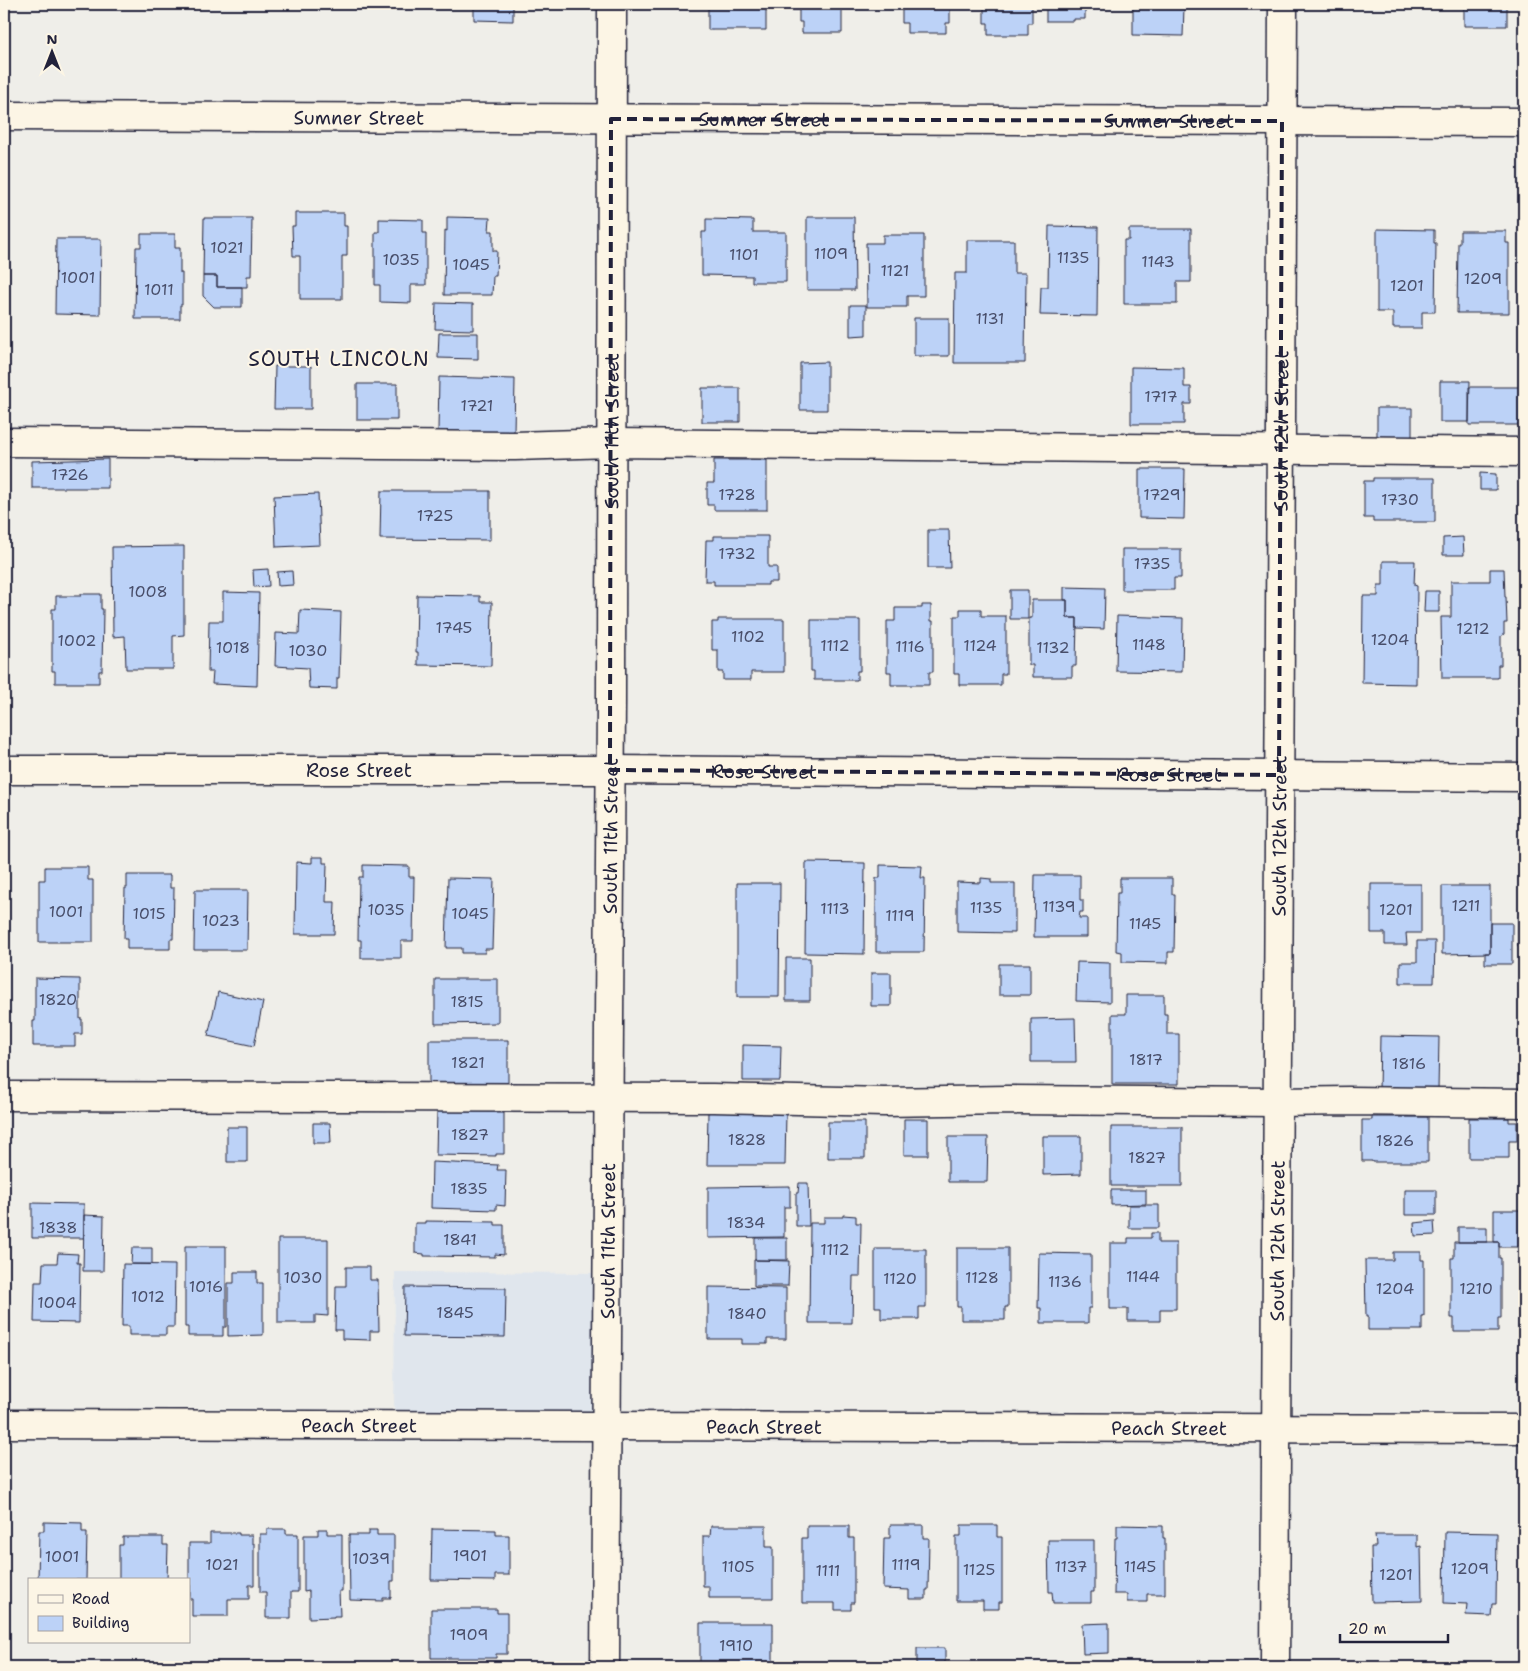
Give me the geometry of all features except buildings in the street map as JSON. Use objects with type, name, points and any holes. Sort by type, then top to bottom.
[{"type":"street","name":"South 11th Street","points":[[605,1667],[612,4]]},
{"type":"street","name":"South 12th Street","points":[[1275,1667],[1283,4]]},
{"type":"street","name":"Sumner Street","points":[[4,116],[1524,122]]},
{"type":"street","points":[[4,442],[515,446],[611,442],[1524,452]]},
{"type":"street","name":"Rose Street","points":[[4,770],[610,770],[1524,777]]},
{"type":"street","points":[[4,1096],[802,1099],[884,1102],[1007,1100],[1278,1102],[1348,1100],[1524,1103]]},
{"type":"street","name":"Peach Street","points":[[4,1424],[1524,1429]]},
{"type":"highlighted area","points":[[611,119],[1282,121],[1279,775],[610,770]]},
{"type":"shaded area","points":[[395,1272],[607,1273],[606,1426],[394,1425]]},
{"type":"district","name":"SOUTH LINCOLN","points":[[339,359]]}]
